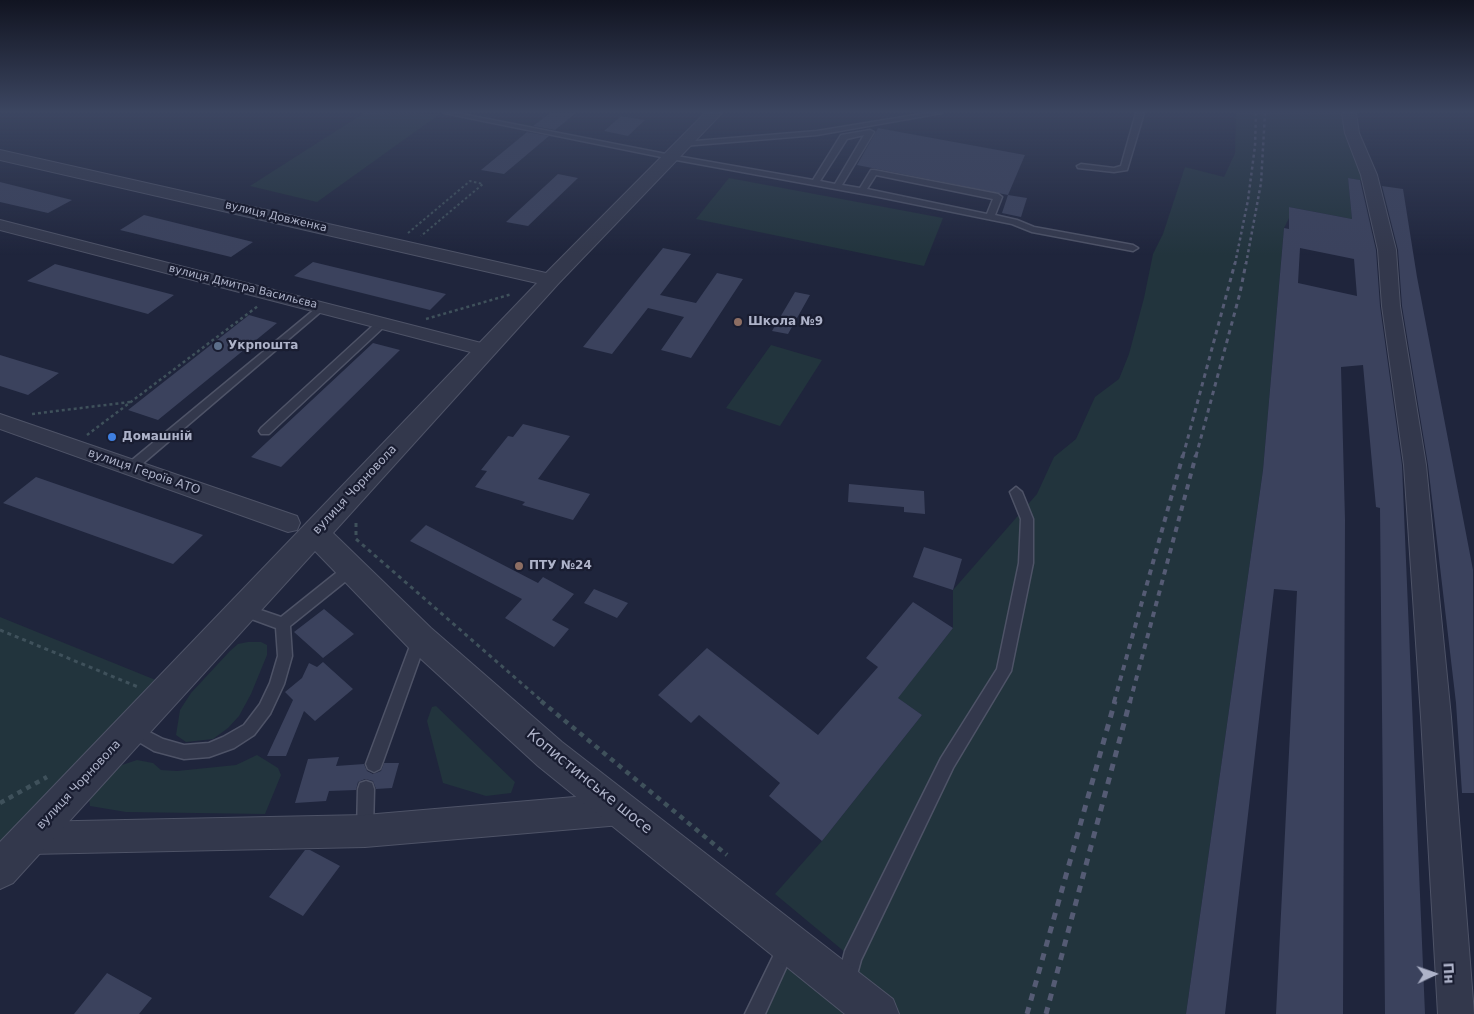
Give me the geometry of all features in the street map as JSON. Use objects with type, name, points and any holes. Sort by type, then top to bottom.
[{"type":"street","name":"вулиця Довженка","points":[[25,160],[415,242],[551,280]]},
{"type":"street","name":"вулиця Чорновола","points":[[0,870],[243,610],[301,528],[486,350],[667,160]]},
{"type":"street","points":[[1363,160],[1369,175],[1387,250],[1391,306],[1415,465],[1436,718],[1456,1014]]},
{"type":"street","name":"вулиця Дмитра Васильєва","points":[[0,225],[486,350]]},
{"type":"street","name":"вулиця Героїв АТО","points":[[0,421],[301,528]]},
{"type":"street","name":"Копистинське шосе","points":[[301,528],[351,569],[420,638],[550,754],[622,809],[788,944],[878,1014]]},
{"type":"street","points":[[30,838],[365,831],[622,809]]},
{"type":"lane","points":[[720,160],[815,183],[990,217],[1014,222],[1032,229],[1133,248]]},
{"type":"lane","points":[[815,183],[829,160]]},
{"type":"lane","points":[[837,187],[853,160]]},
{"type":"lane","points":[[1081,166],[1114,170],[1124,168],[1126,160]]},
{"type":"lane","points":[[862,191],[874,172],[998,196],[990,217]]},
{"type":"lane","points":[[130,468],[321,307]]},
{"type":"lane","points":[[265,431],[390,325]]},
{"type":"lane","points":[[845,988],[852,958],[947,763],[1004,671],[1026,563],[1027,519],[1016,492]]},
{"type":"lane","points":[[283,624],[351,569]]},
{"type":"lane","points":[[243,610],[283,624]]},
{"type":"lane","points":[[131,729],[160,746],[184,752],[209,750],[228,743],[248,730],[265,709],[277,684],[285,656],[283,624]]},
{"type":"lane","points":[[374,764],[420,638]]},
{"type":"lane","points":[[365,831],[366,789]]},
{"type":"lane","points":[[756,1014],[788,944]]},
{"type":"path","points":[[470,181],[483,184],[460,203],[415,242],[407,234],[470,181]]},
{"type":"path","points":[[415,242],[431,238]]},
{"type":"path","points":[[390,325],[517,293]]},
{"type":"path","points":[[72,447],[272,295]]},
{"type":"path","points":[[28,414],[131,402]]},
{"type":"path","points":[[362,516],[356,523],[356,540],[574,730],[729,856]]},
{"type":"path","points":[[0,630],[142,688]]},
{"type":"shaded area","points":[[290,160],[375,160],[317,202],[250,186]]},
{"type":"shaded area","points":[[1232,160],[1362,160],[1370,182],[1348,178],[1352,219],[1289,207],[1289,218],[1284,228],[1263,470],[1186,1014],[755,1014],[788,944],[844,988],[852,958],[775,894],[822,841],[922,715],[895,696],[907,686],[953,628],[953,590],[1037,494],[1054,457],[1076,439],[1095,397],[1119,379],[1129,354],[1144,298],[1153,254],[1163,234],[1185,167],[1224,177]]},
{"type":"shaded area","points":[[729,178],[943,218],[924,266],[696,219]]},
{"type":"shaded area","points":[[771,345],[822,360],[780,426],[726,408]]},
{"type":"shaded area","points":[[0,617],[163,683],[0,855]]},
{"type":"shaded area","points":[[261,642],[267,645],[267,655],[251,694],[239,716],[228,728],[213,739],[186,742],[176,735],[180,710],[191,693],[230,651],[238,644]]},
{"type":"shaded area","points":[[436,706],[515,782],[511,793],[486,796],[443,783],[427,721],[432,707]]},
{"type":"shaded area","points":[[257,755],[278,768],[281,775],[265,814],[126,812],[90,806],[89,798],[104,781],[122,765],[137,760],[153,763],[161,770],[177,771],[236,765]]},
{"type":"building","points":[[493,160],[520,160],[504,174],[481,170]]},
{"type":"building","points":[[860,160],[1023,160],[1008,195],[857,165]]},
{"type":"building","points":[[558,174],[578,178],[528,226],[506,222]]},
{"type":"building","points":[[1348,178],[1360,180],[1376,250],[1380,306],[1402,465],[1425,1014],[1385,1014],[1380,508],[1376,507],[1363,365],[1341,367],[1345,520],[1343,1014],[1276,1014],[1297,591],[1274,589],[1225,1014],[1186,1014],[1263,470],[1284,228],[1289,229],[1289,207],[1352,219]],"holes":[[[1300,248],[1354,259],[1357,296],[1298,283]]]},
{"type":"building","points":[[0,182],[72,200],[48,213],[0,202]]},
{"type":"building","points":[[1382,186],[1403,189],[1417,277],[1473,570],[1474,793],[1462,793],[1456,703],[1428,465],[1402,306],[1398,250]]},
{"type":"building","points":[[1008,195],[1027,198],[1021,217],[1002,213]]},
{"type":"building","points":[[144,215],[253,242],[231,257],[120,230]]},
{"type":"building","points":[[663,248],[691,254],[660,295],[696,303],[717,273],[743,279],[691,358],[661,350],[684,317],[648,308],[612,354],[583,347]]},
{"type":"building","points":[[313,262],[446,294],[430,310],[294,276]]},
{"type":"building","points":[[55,264],[174,295],[148,314],[27,281]]},
{"type":"building","points":[[795,292],[810,295],[788,334],[772,331]]},
{"type":"building","points":[[249,315],[277,323],[158,420],[128,410]]},
{"type":"building","points":[[373,343],[400,350],[281,467],[251,457]]},
{"type":"building","points":[[0,355],[59,373],[28,395],[0,386]]},
{"type":"building","points":[[523,424],[570,436],[538,479],[590,494],[573,520],[522,505],[525,502],[475,487],[487,471],[481,470],[508,436],[513,437]]},
{"type":"building","points":[[36,477],[203,535],[173,564],[3,503]]},
{"type":"building","points":[[849,484],[924,491],[925,514],[904,512],[904,507],[848,502]]},
{"type":"building","points":[[426,525],[538,583],[543,577],[574,594],[552,620],[569,629],[554,647],[505,618],[522,599],[410,541]]},
{"type":"building","points":[[924,547],[962,559],[953,590],[913,577]]},
{"type":"building","points":[[594,589],[628,603],[617,618],[584,603]]},
{"type":"building","points":[[913,602],[953,628],[898,698],[922,715],[822,841],[769,796],[780,783],[699,715],[691,723],[658,695],[707,648],[818,735],[878,667],[866,658]]},
{"type":"building","points":[[324,609],[354,634],[323,658],[294,632]]},
{"type":"building","points":[[323,662],[353,689],[315,721],[304,711],[286,756],[267,756],[293,700],[285,692],[302,678],[309,663],[317,667]]},
{"type":"building","points":[[339,757],[336,766],[364,764],[367,771],[373,774],[381,771],[384,763],[399,763],[392,788],[376,789],[373,781],[365,779],[358,782],[356,790],[329,791],[326,801],[295,803],[308,759]]},
{"type":"building","points":[[305,850],[310,850],[340,866],[303,916],[269,897]]},
{"type":"building","points":[[107,973],[152,998],[139,1014],[74,1014]]},
{"type":"railway","points":[[1235,264],[1248,200],[1253,160]]},
{"type":"railway","points":[[1246,264],[1261,183],[1262,160]]},
{"type":"railway","points":[[1183,456],[1235,263]]},
{"type":"railway","points":[[1196,456],[1240,293],[1246,263]]},
{"type":"railway","points":[[1114,702],[1183,455]]},
{"type":"railway","points":[[1130,702],[1196,455]]},
{"type":"railway","points":[[1027,1014],[1115,701]]},
{"type":"railway","points":[[1046,1014],[1130,701]]},
{"type":"place","name":"Школа №9","points":[[738,322]]},
{"type":"place","name":"Укрпошта","points":[[218,346]]},
{"type":"place","name":"Домашній","points":[[112,437]]},
{"type":"place","name":"ПТУ №24","points":[[519,566]]}]
